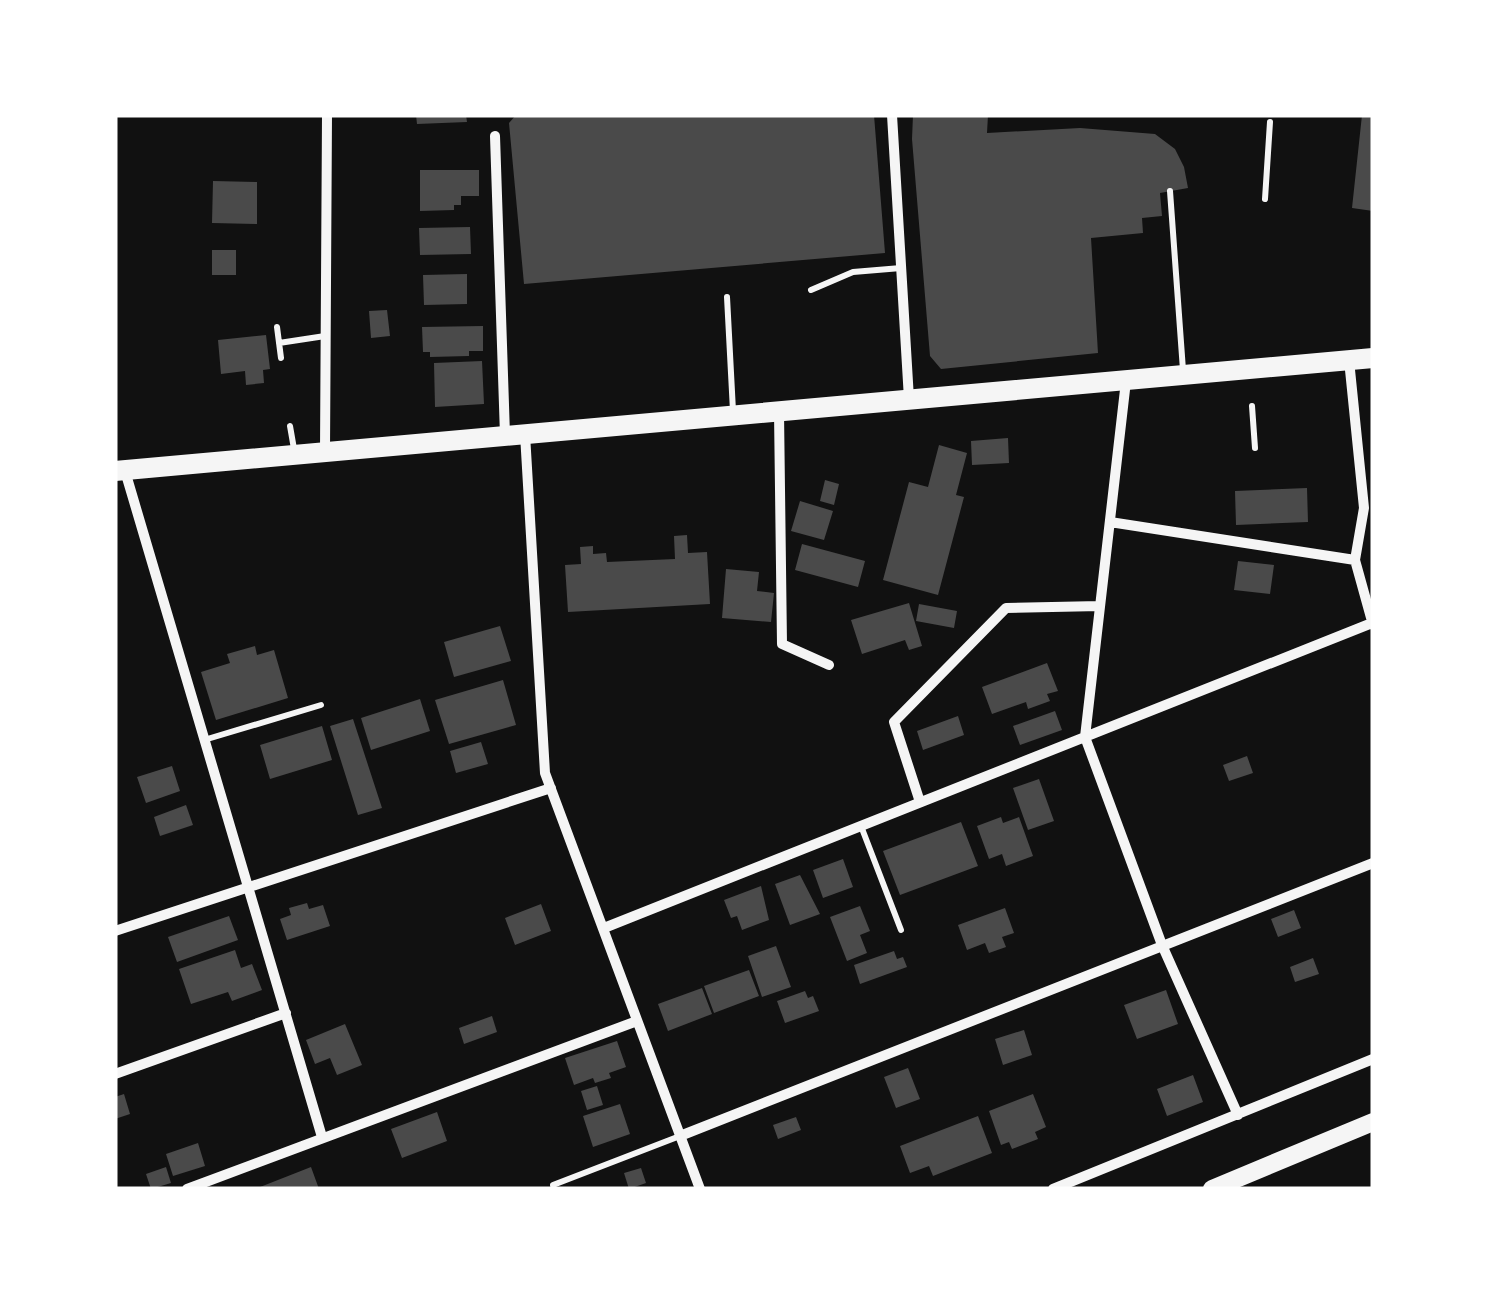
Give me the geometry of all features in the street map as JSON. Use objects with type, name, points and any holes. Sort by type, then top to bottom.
[{"type":"highway","points":[[120,471],[1373,358]]},
{"type":"main road","points":[[1212,1189],[1373,1122]]},
{"type":"street","points":[[325,450],[327,115]]},
{"type":"street","points":[[892,115],[909,400]]},
{"type":"street","points":[[495,136],[515,434],[545,773],[700,1189]]},
{"type":"street","points":[[604,928],[1373,624],[1355,560],[1369,507],[1349,360]]},
{"type":"street","points":[[1126,380],[1085,737],[1162,945],[1238,1116]]},
{"type":"street","points":[[779,411],[782,644],[829,666]]},
{"type":"street","points":[[120,471],[322,1137]]},
{"type":"street","points":[[1110,522],[1355,560]]},
{"type":"street","points":[[920,802],[894,722],[1006,608],[1100,606]]},
{"type":"street","points":[[115,931],[550,788]]},
{"type":"street","points":[[680,1136],[1373,863]]},
{"type":"street","points":[[115,1074],[286,1013]]},
{"type":"street","points":[[187,1189],[637,1021]]},
{"type":"street","points":[[1053,1189],[1373,1059]]},
{"type":"lane","points":[[1265,199],[1270,122]]},
{"type":"lane","points":[[1170,191],[1184,375]]},
{"type":"lane","points":[[811,290],[853,272],[902,268]]},
{"type":"lane","points":[[726,298],[733,415]]},
{"type":"lane","points":[[277,327],[281,358]]},
{"type":"lane","points":[[279,343],[326,336]]},
{"type":"lane","points":[[1252,406],[1255,448]]},
{"type":"lane","points":[[290,426],[294,453]]},
{"type":"lane","points":[[204,740],[321,705]]},
{"type":"lane","points":[[861,826],[901,930]]},
{"type":"lane","points":[[554,1189],[553,1185],[680,1136]]},
{"type":"building","points":[[416,115],[466,115],[467,122],[417,124]]},
{"type":"building","points":[[516,115],[874,115],[885,253],[524,284],[509,123]]},
{"type":"building","points":[[913,115],[988,115],[987,133],[1080,128],[1155,134],[1175,149],[1188,188],[1160,193],[1162,216],[1142,218],[1143,233],[1091,238],[1098,353],[941,369],[930,356]]},
{"type":"building","points":[[1362,115],[1373,115],[1373,211],[1352,208]]},
{"type":"building","points":[[420,170],[479,170],[479,196],[461,196],[461,205],[454,205],[454,210],[420,211]]},
{"type":"building","points":[[213,181],[257,182],[257,224],[212,223]]},
{"type":"building","points":[[470,227],[471,254],[420,255],[419,228]]},
{"type":"building","points":[[212,250],[236,250],[236,275],[212,275]]},
{"type":"building","points":[[467,274],[467,304],[424,305],[423,275]]},
{"type":"building","points":[[387,310],[390,336],[371,338],[369,311]]},
{"type":"building","points":[[483,326],[483,351],[469,351],[469,356],[430,357],[430,352],[423,352],[422,327]]},
{"type":"building","points":[[266,335],[270,369],[263,370],[264,383],[246,385],[245,371],[221,374],[218,340]]},
{"type":"building","points":[[482,361],[484,404],[435,407],[434,363]]},
{"type":"building","points":[[1008,438],[1009,463],[972,465],[971,441]]},
{"type":"building","points":[[939,445],[967,453],[956,495],[964,497],[938,595],[883,580],[909,482],[928,487]]},
{"type":"building","points":[[825,480],[839,484],[834,505],[820,501]]},
{"type":"building","points":[[1307,488],[1308,522],[1236,525],[1235,491]]},
{"type":"building","points":[[800,501],[833,511],[824,540],[791,531]]},
{"type":"building","points":[[687,535],[688,553],[707,552],[710,604],[568,612],[565,565],[581,564],[580,547],[593,546],[593,554],[606,553],[607,562],[675,559],[674,536]]},
{"type":"building","points":[[802,544],[865,561],[858,587],[795,570]]},
{"type":"building","points":[[1238,561],[1274,565],[1270,594],[1234,590]]},
{"type":"building","points":[[726,569],[759,572],[757,591],[774,593],[771,622],[722,618]]},
{"type":"building","points":[[909,603],[922,646],[909,650],[905,640],[862,654],[851,620]]},
{"type":"building","points":[[919,604],[957,611],[954,628],[916,621]]},
{"type":"building","points":[[500,626],[511,661],[454,677],[444,642]]},
{"type":"building","points":[[255,646],[257,655],[274,650],[288,698],[216,720],[201,672],[230,663],[227,654]]},
{"type":"building","points":[[1047,663],[1058,691],[1047,694],[1050,701],[1028,709],[1026,702],[992,714],[982,687]]},
{"type":"building","points":[[503,680],[516,725],[449,744],[435,700]]},
{"type":"building","points":[[420,699],[430,731],[371,750],[361,718]]},
{"type":"building","points":[[1055,711],[1062,730],[1020,745],[1013,726]]},
{"type":"building","points":[[958,716],[964,735],[923,750],[917,731]]},
{"type":"building","points":[[353,719],[382,808],[358,815],[330,726]]},
{"type":"building","points":[[322,726],[332,760],[270,779],[260,745]]},
{"type":"building","points":[[481,742],[488,764],[456,773],[450,751]]},
{"type":"building","points":[[1247,756],[1253,773],[1229,781],[1223,765]]},
{"type":"building","points":[[172,766],[180,791],[146,803],[137,777]]},
{"type":"building","points":[[1039,779],[1054,821],[1028,830],[1013,788]]},
{"type":"building","points":[[186,805],[193,825],[160,836],[154,817]]},
{"type":"building","points":[[1001,817],[1003,823],[1019,817],[1033,856],[1006,866],[1002,854],[989,859],[977,826]]},
{"type":"building","points":[[961,822],[978,866],[900,895],[883,851]]},
{"type":"building","points":[[843,859],[853,887],[823,898],[813,870]]},
{"type":"building","points":[[800,875],[820,914],[790,925],[775,884]]},
{"type":"building","points":[[761,886],[769,920],[742,930],[737,916],[731,918],[724,900]]},
{"type":"building","points":[[307,903],[309,909],[323,905],[330,926],[287,940],[280,919],[291,915],[289,908]]},
{"type":"building","points":[[541,904],[551,931],[515,945],[505,918]]},
{"type":"building","points":[[860,906],[870,931],[860,935],[867,953],[847,961],[830,917]]},
{"type":"building","points":[[1005,908],[1014,933],[1002,937],[1006,947],[989,953],[985,943],[967,950],[958,925]]},
{"type":"building","points":[[1294,910],[1301,928],[1278,937],[1271,919]]},
{"type":"building","points":[[229,916],[238,940],[177,962],[168,937]]},
{"type":"building","points":[[776,946],[791,987],[762,997],[748,956]]},
{"type":"building","points":[[235,950],[241,968],[252,964],[262,990],[232,1001],[228,992],[191,1004],[179,969]]},
{"type":"building","points":[[894,951],[897,959],[903,957],[907,967],[860,984],[854,965]]},
{"type":"building","points":[[1313,958],[1319,974],[1295,982],[1290,967]]},
{"type":"building","points":[[749,970],[759,996],[714,1013],[704,986]]},
{"type":"building","points":[[702,988],[712,1014],[668,1031],[658,1004]]},
{"type":"building","points":[[1166,990],[1178,1024],[1137,1039],[1124,1005]]},
{"type":"building","points":[[805,991],[808,998],[813,996],[819,1011],[785,1023],[777,1001]]},
{"type":"building","points":[[492,1016],[497,1032],[464,1044],[459,1028]]},
{"type":"building","points":[[345,1024],[362,1065],[337,1075],[330,1058],[315,1064],[306,1040]]},
{"type":"building","points":[[1024,1030],[1032,1055],[1003,1065],[995,1039]]},
{"type":"building","points":[[617,1041],[626,1067],[609,1073],[611,1078],[595,1083],[593,1078],[574,1085],[565,1058]]},
{"type":"building","points":[[908,1068],[920,1099],[896,1108],[884,1077]]},
{"type":"building","points":[[1193,1075],[1203,1102],[1167,1116],[1157,1089]]},
{"type":"building","points":[[597,1086],[603,1105],[587,1110],[581,1091]]},
{"type":"building","points":[[124,1094],[130,1114],[115,1119],[115,1097]]},
{"type":"building","points":[[1033,1094],[1046,1127],[1035,1132],[1038,1139],[1012,1149],[1009,1142],[1001,1145],[989,1111]]},
{"type":"building","points":[[620,1104],[630,1134],[593,1147],[583,1116]]},
{"type":"building","points":[[437,1112],[447,1141],[402,1158],[391,1129]]},
{"type":"building","points":[[978,1116],[992,1153],[933,1176],[929,1166],[910,1173],[900,1146]]},
{"type":"building","points":[[796,1117],[801,1130],[778,1139],[773,1125]]},
{"type":"building","points":[[198,1143],[205,1166],[173,1176],[166,1154]]},
{"type":"building","points":[[166,1167],[171,1183],[151,1189],[146,1174]]},
{"type":"building","points":[[311,1167],[319,1189],[255,1189]]},
{"type":"building","points":[[641,1168],[646,1183],[629,1189],[624,1173]]}]
